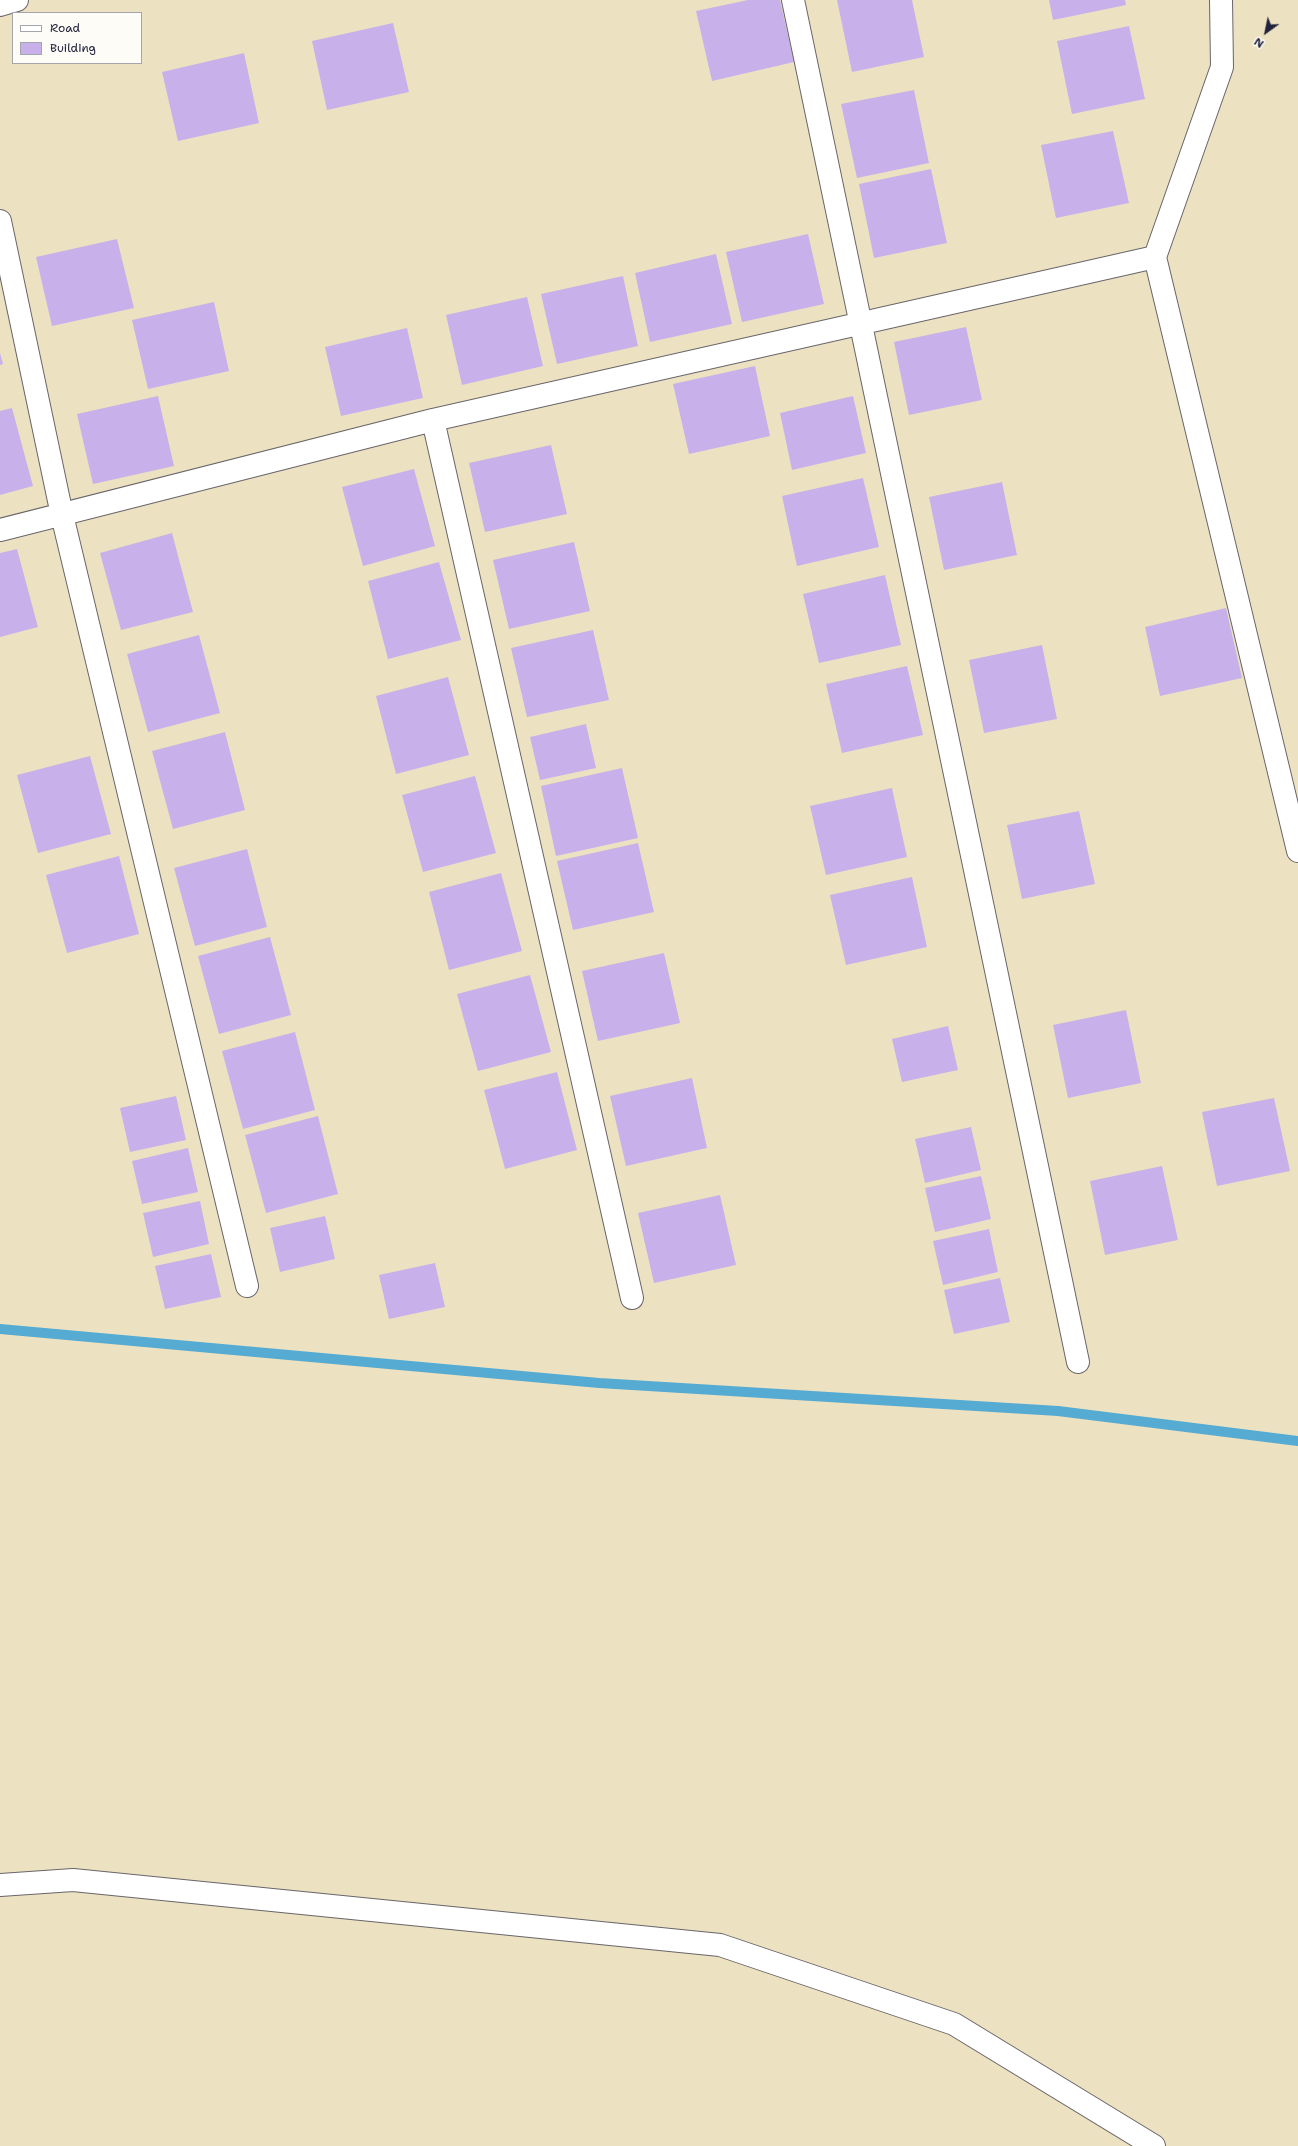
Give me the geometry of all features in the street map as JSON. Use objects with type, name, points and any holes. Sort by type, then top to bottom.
[{"type":"street","points":[[0,5],[17,0]]},
{"type":"street","points":[[793,0],[1078,1362]]},
{"type":"street","points":[[1222,0],[1222,66],[1155,257],[1298,851]]},
{"type":"street","points":[[0,221],[62,515],[247,1286]]},
{"type":"street","points":[[0,530],[433,420],[1155,257]]},
{"type":"street","points":[[433,420],[632,1298]]},
{"type":"street","points":[[0,1885],[73,1880],[720,1945],[954,2024],[1154,2146]]},
{"type":"building","points":[[748,0],[780,0],[794,62],[712,81],[696,11]]},
{"type":"building","points":[[837,0],[912,0],[924,57],[852,72]]},
{"type":"building","points":[[1049,0],[1125,0],[1126,5],[1053,20]]},
{"type":"building","points":[[393,23],[409,92],[327,110],[312,41]]},
{"type":"building","points":[[1129,26],[1145,99],[1072,114],[1057,41]]},
{"type":"building","points":[[244,53],[259,123],[178,141],[162,72]]},
{"type":"building","points":[[914,90],[929,163],[857,178],[841,104]]},
{"type":"building","points":[[1113,131],[1129,203],[1056,218],[1041,145]]},
{"type":"building","points":[[931,169],[947,243],[874,258],[859,184]]},
{"type":"building","points":[[808,234],[824,304],[742,322],[726,252]]},
{"type":"building","points":[[117,239],[134,308],[52,326],[36,257]]},
{"type":"building","points":[[716,254],[732,324],[650,342],[635,273]]},
{"type":"building","points":[[623,276],[638,346],[557,364],[541,294]]},
{"type":"building","points":[[527,297],[543,366],[462,385],[446,315]]},
{"type":"building","points":[[214,302],[229,371],[148,389],[132,320]]},
{"type":"building","points":[[966,327],[982,400],[909,415],[894,342]]},
{"type":"building","points":[[407,328],[423,398],[341,416],[325,347]]},
{"type":"building","points":[[0,353],[3,364],[0,365]]},
{"type":"building","points":[[755,366],[770,436],[689,454],[673,384]]},
{"type":"building","points":[[158,396],[174,466],[93,484],[77,414]]},
{"type":"building","points":[[853,396],[866,453],[792,470],[780,413]]},
{"type":"building","points":[[12,408],[33,486],[0,495],[0,411]]},
{"type":"building","points":[[551,445],[567,514],[485,532],[469,463]]},
{"type":"building","points":[[414,469],[435,546],[363,566],[342,487]]},
{"type":"building","points":[[863,478],[879,547],[797,566],[782,496]]},
{"type":"building","points":[[1002,482],[1017,555],[944,570],[929,497]]},
{"type":"building","points":[[172,533],[193,612],[121,630],[100,553]]},
{"type":"building","points":[[574,542],[590,611],[509,629],[493,560]]},
{"type":"building","points":[[17,549],[38,627],[0,637],[0,553]]},
{"type":"building","points":[[439,562],[461,640],[388,659],[368,581]]},
{"type":"building","points":[[885,575],[901,645],[819,663],[803,594]]},
{"type":"building","points":[[1226,608],[1242,678],[1160,696],[1145,627]]},
{"type":"building","points":[[593,630],[609,700],[527,717],[511,648]]},
{"type":"building","points":[[199,635],[220,713],[148,732],[127,654]]},
{"type":"building","points":[[1042,645],[1057,719],[984,733],[969,660]]},
{"type":"building","points":[[907,666],[923,735],[842,753],[826,684]]},
{"type":"building","points":[[448,677],[469,755],[396,774],[376,696]]},
{"type":"building","points":[[586,724],[596,768],[540,780],[530,737]]},
{"type":"building","points":[[225,732],[245,810],[173,829],[152,751]]},
{"type":"building","points":[[90,756],[111,834],[38,853],[17,775]]},
{"type":"building","points":[[622,768],[638,838],[556,856],[541,786]]},
{"type":"building","points":[[475,776],[496,853],[423,872],[402,795]]},
{"type":"building","points":[[892,788],[907,857],[826,875],[810,806]]},
{"type":"building","points":[[1079,811],[1095,884],[1022,899],[1007,825]]},
{"type":"building","points":[[638,843],[654,912],[573,930],[557,861]]},
{"type":"building","points":[[247,849],[267,927],[195,946],[174,868]]},
{"type":"building","points":[[119,856],[139,934],[67,953],[46,875]]},
{"type":"building","points":[[501,873],[522,951],[449,970],[429,892]]},
{"type":"building","points":[[912,877],[927,947],[846,965],[830,895]]},
{"type":"building","points":[[270,937],[291,1015],[219,1034],[198,956]]},
{"type":"building","points":[[664,953],[680,1023],[598,1041],[582,971]]},
{"type":"building","points":[[530,975],[551,1052],[478,1071],[457,994]]},
{"type":"building","points":[[1126,1010],[1141,1083],[1068,1098],[1053,1025]]},
{"type":"building","points":[[948,1026],[958,1070],[902,1082],[892,1039]]},
{"type":"building","points":[[295,1032],[315,1110],[243,1129],[222,1051]]},
{"type":"building","points":[[557,1072],[577,1150],[505,1169],[484,1090]]},
{"type":"building","points":[[692,1078],[707,1148],[626,1166],[610,1096]]},
{"type":"building","points":[[176,1096],[186,1140],[130,1152],[120,1108]]},
{"type":"building","points":[[1274,1098],[1290,1171],[1217,1186],[1202,1112]]},
{"type":"building","points":[[318,1116],[338,1194],[266,1213],[245,1135]]},
{"type":"building","points":[[971,1127],[981,1170],[925,1183],[915,1139]]},
{"type":"building","points":[[188,1148],[198,1192],[142,1204],[132,1161]]},
{"type":"building","points":[[1162,1166],[1178,1240],[1105,1255],[1090,1181]]},
{"type":"building","points":[[981,1176],[991,1219],[935,1232],[925,1188]]},
{"type":"building","points":[[720,1195],[736,1265],[654,1283],[638,1213]]},
{"type":"building","points":[[200,1201],[209,1244],[153,1257],[143,1213]]},
{"type":"building","points":[[325,1216],[335,1259],[280,1272],[270,1228]]},
{"type":"building","points":[[989,1229],[998,1272],[943,1285],[933,1241]]},
{"type":"building","points":[[211,1254],[221,1297],[165,1309],[155,1266]]},
{"type":"building","points":[[435,1263],[445,1307],[389,1319],[379,1275]]},
{"type":"building","points":[[1000,1278],[1010,1322],[954,1334],[944,1290]]},
{"type":"waterway","points":[[0,1329],[599,1383],[1058,1411],[1298,1441]]}]
